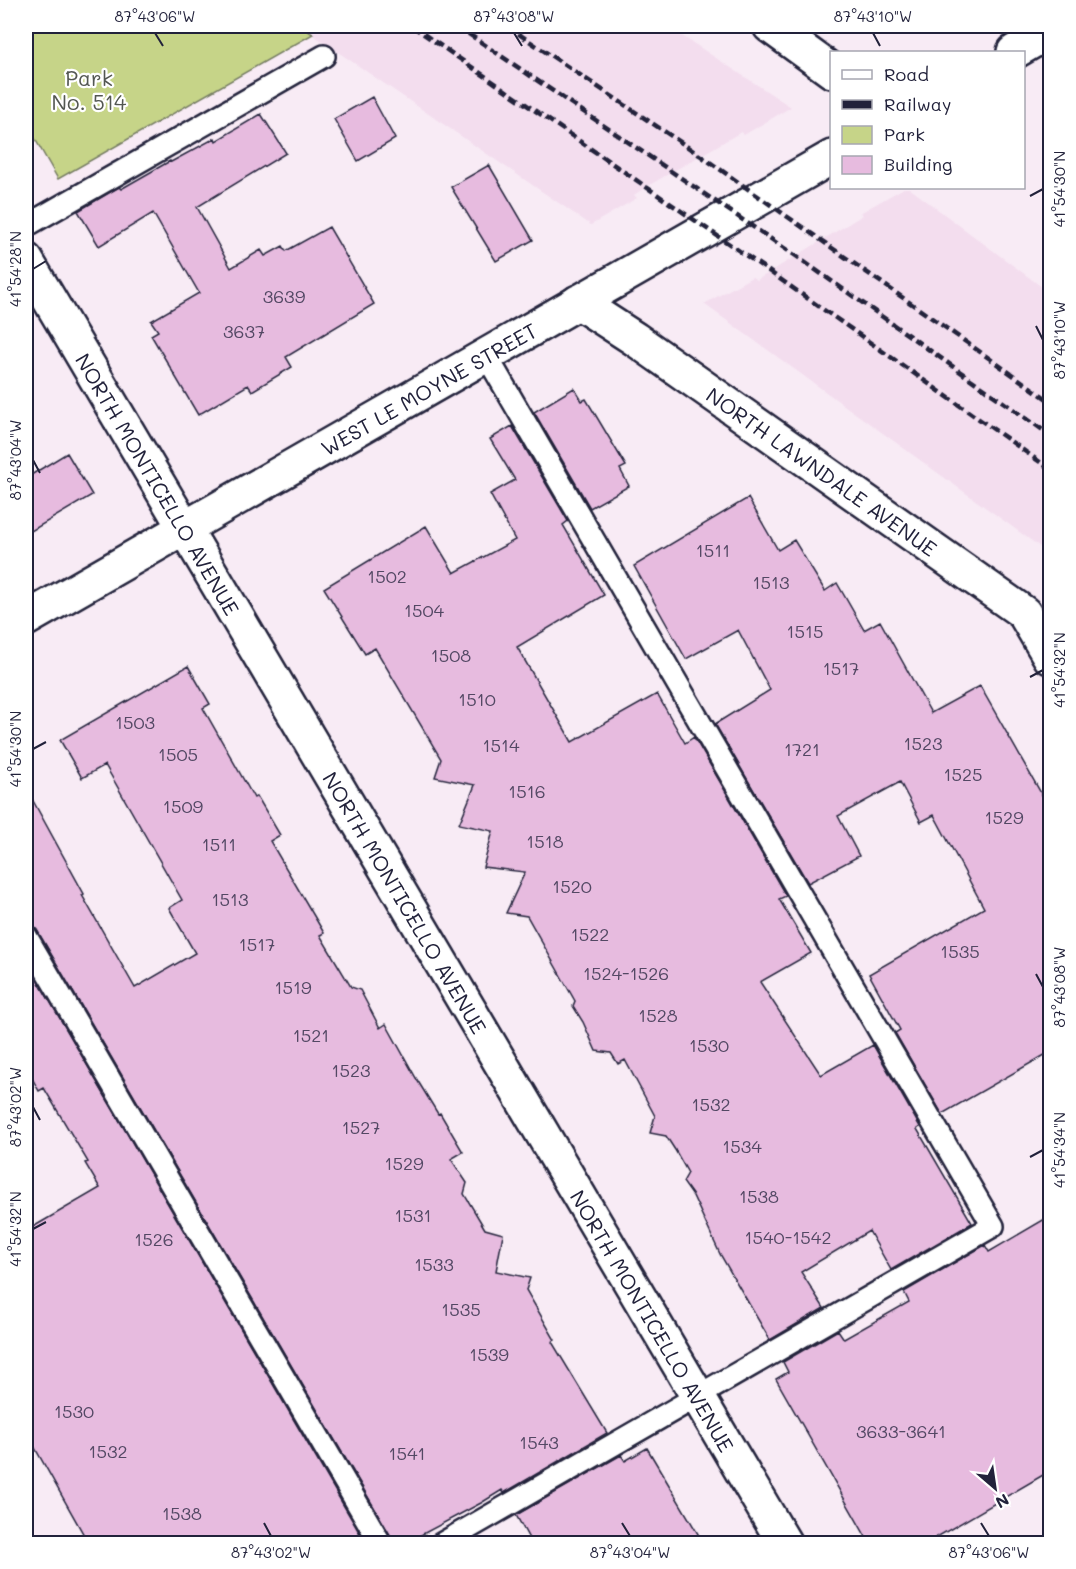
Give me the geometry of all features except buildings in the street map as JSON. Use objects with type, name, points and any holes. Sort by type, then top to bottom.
[{"type":"street","points":[[770,26],[830,70]]},
{"type":"street","points":[[1016,51],[1050,31]]},
{"type":"street","name":"WEST LE MOYNE STREET","points":[[26,619],[830,158]]},
{"type":"street","name":"NORTH MONTICELLO AVENUE","points":[[26,260],[785,1544]]},
{"type":"street","name":"NORTH LAWNDALE AVENUE","points":[[578,302],[635,339],[1024,613],[1050,657]]},
{"type":"lane","points":[[26,226],[324,56]]},
{"type":"lane","points":[[441,1544],[993,1227],[486,355]]},
{"type":"lane","points":[[26,936],[381,1544]]},
{"type":"shaded area","points":[[300,26],[667,26],[791,107],[744,135],[741,132],[646,187],[634,195],[637,198],[591,225]]},
{"type":"shaded area","points":[[902,189],[910,189],[1050,293],[1050,554],[704,304],[752,277],[757,280],[863,215],[860,213]]},
{"type":"green space","name":"Park No. 514","points":[[26,26],[300,26],[313,34],[58,179],[26,123]]},
{"type":"railway","points":[[412,26],[770,272],[1050,469]]},
{"type":"railway","points":[[457,26],[796,256],[1050,435]]},
{"type":"railway","points":[[507,26],[701,156],[1050,401]]}]
